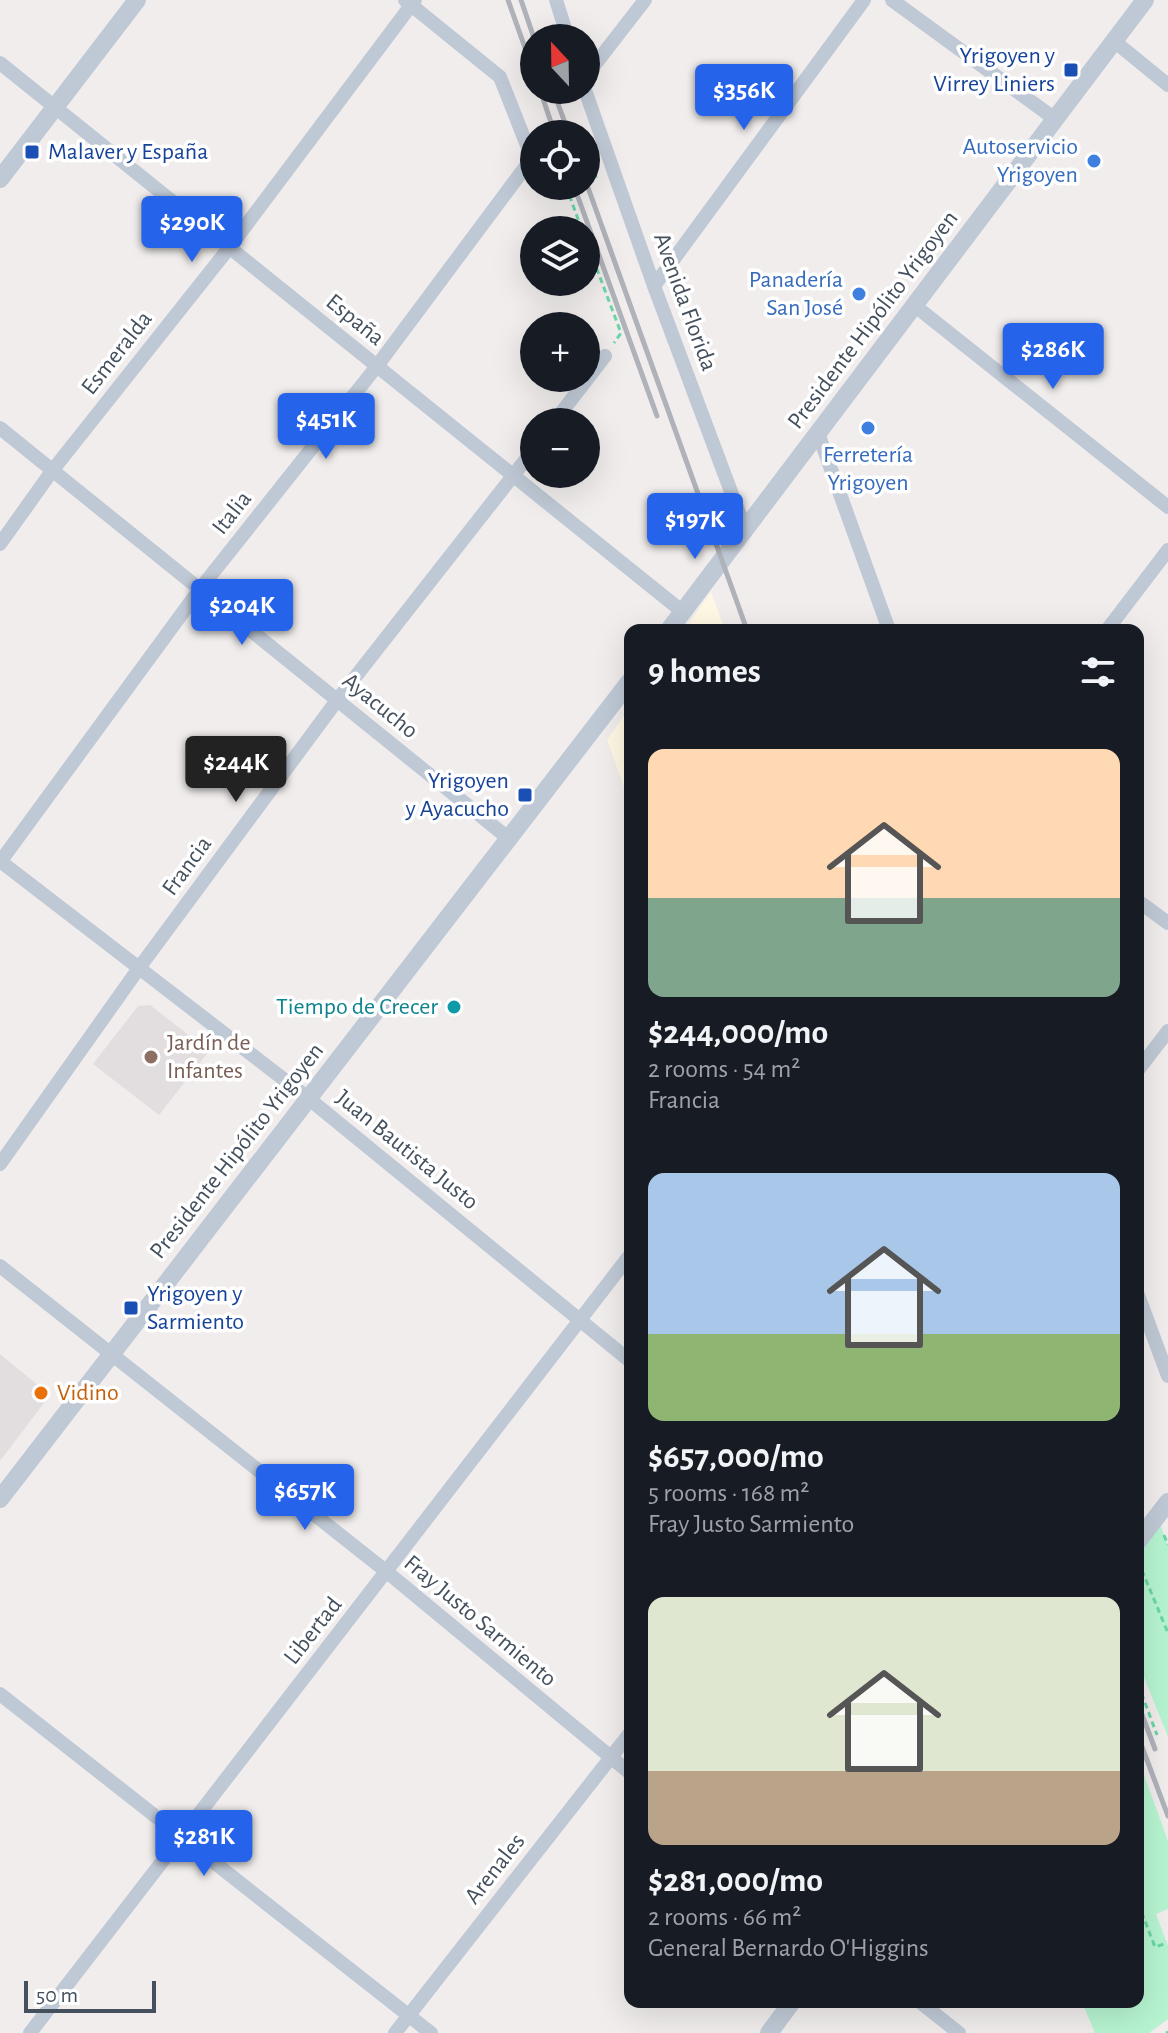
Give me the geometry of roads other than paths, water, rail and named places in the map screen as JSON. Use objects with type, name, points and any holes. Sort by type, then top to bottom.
[{"type":"street","points":[[0,179],[137,0]]},
{"type":"street","points":[[556,0],[564,24]]},
{"type":"street","points":[[600,58],[645,0]]},
{"type":"street","points":[[654,286],[864,0]]},
{"type":"street","points":[[892,0],[1055,119]]},
{"type":"street","name":"Presidente Hipólito Yrigoyen","points":[[674,624],[1145,0]]},
{"type":"street","name":"Italia","points":[[0,861],[200,589],[377,366],[532,158],[500,77],[411,2]]},
{"type":"street","name":"Esmeralda","points":[[0,544],[52,471],[229,248],[411,2]]},
{"type":"street","points":[[1114,41],[1168,85]]},
{"type":"street","name":"España","points":[[0,63],[683,612]]},
{"type":"street","name":"Avenida Florida","points":[[590,104],[745,529]]},
{"type":"street","points":[[914,305],[1168,507]]},
{"type":"street","points":[[565,408],[605,356]]},
{"type":"street","name":"Ayacucho","points":[[0,428],[508,838]]},
{"type":"street","points":[[818,433],[887,624]]},
{"type":"street","name":"Francia","points":[[0,1164],[139,968],[338,699],[520,468]]},
{"type":"street","points":[[1112,624],[1168,550]]},
{"type":"street","name":"Presidente Hipólito Yrigoyen","points":[[0,1499],[624,689]]},
{"type":"street","name":"Juan Bautista Justo","points":[[0,861],[308,1098],[624,1356]]},
{"type":"street","points":[[1144,905],[1168,923]]},
{"type":"street","points":[[1144,1062],[1168,1031]]},
{"type":"street","name":"Libertad","points":[[30,2033],[624,1263]]},
{"type":"street","name":"Fray Justo Sarmiento","points":[[0,1266],[387,1572],[624,1768]]},
{"type":"street","points":[[1144,1311],[1168,1376]]},
{"type":"street","points":[[1144,1533],[1168,1502]]},
{"type":"street","points":[[0,1694],[431,2033]]},
{"type":"street","name":"Arenales","points":[[395,2033],[624,1741]]},
{"type":"street","points":[[769,2033],[788,2008]]},
{"type":"street","points":[[928,2008],[959,2033]]},
{"type":"railway","points":[[508,0],[520,34]]},
{"type":"railway","points":[[521,0],[529,24]]},
{"type":"railway","points":[[545,104],[550,120]]},
{"type":"railway","points":[[558,104],[564,120]]},
{"type":"railway","points":[[579,200],[657,416]]},
{"type":"railway","points":[[592,200],[745,624]]},
{"type":"railway","points":[[1144,1720],[1155,1749]]},
{"type":"railway","points":[[1144,1752],[1168,1816]]},
{"type":"place","name":"Yrigoyen y Virrey Liniers","points":[[1071,70]]},
{"type":"place","name":"Malaver y España","points":[[32,152]]},
{"type":"place","name":"Autoservicio Yrigoyen","points":[[1094,161]]},
{"type":"place","name":"Panadería San José","points":[[859,294]]},
{"type":"place","name":"Ferretería Yrigoyen","points":[[868,428]]},
{"type":"place","name":"Yrigoyen y Ayacucho","points":[[525,795]]},
{"type":"place","name":"Tiempo de Crecer","points":[[454,1007]]},
{"type":"place","name":"Jardín de Infantes","points":[[151,1057]]},
{"type":"place","name":"Yrigoyen y Sarmiento","points":[[131,1308]]},
{"type":"place","name":"Vidino","points":[[41,1393]]}]
